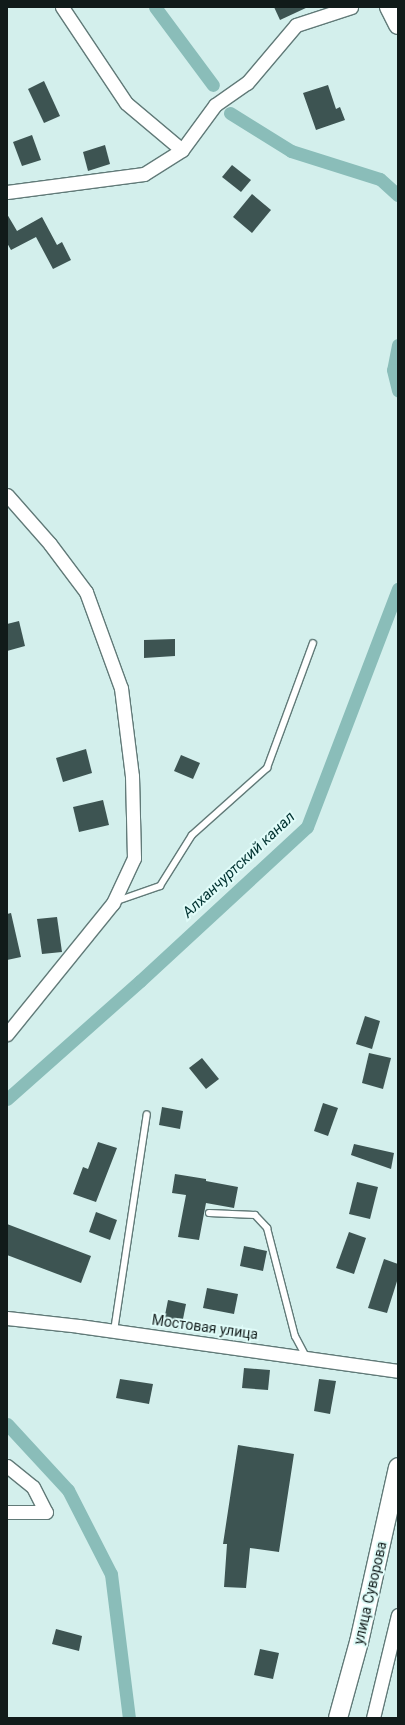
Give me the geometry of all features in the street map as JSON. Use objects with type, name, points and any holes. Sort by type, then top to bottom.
[{"type":"main road","points":[[389,7],[398,25]]},
{"type":"main road","name":"улица Суворова","points":[[338,1718],[359,1642],[398,1467]]},
{"type":"street","points":[[62,7],[126,103],[182,150]]},
{"type":"street","points":[[7,192],[144,174],[182,150],[215,105],[247,84],[296,25],[351,7]]},
{"type":"street","points":[[7,495],[50,544],[86,592],[121,688],[132,776],[134,858],[113,903],[7,1034]]},
{"type":"street","name":"Мостовая улица","points":[[7,1318],[114,1331],[398,1371]]},
{"type":"street","points":[[7,1466],[33,1487],[46,1512],[7,1512]]},
{"type":"street","points":[[373,1718],[398,1615]]},
{"type":"lane","points":[[113,903],[160,886],[192,835],[267,768],[313,643]]},
{"type":"lane","points":[[114,1331],[147,1114]]},
{"type":"lane","points":[[209,1212],[255,1216],[267,1228],[295,1336],[306,1358]]},
{"type":"building","points":[[274,7],[308,7],[280,20]]},
{"type":"building","points":[[44,81],[60,116],[44,123],[28,89]]},
{"type":"building","points":[[328,85],[336,109],[340,107],[345,120],[316,130],[303,93]]},
{"type":"building","points":[[32,135],[41,160],[22,166],[13,142]]},
{"type":"building","points":[[105,145],[110,164],[88,171],[83,152]]},
{"type":"building","points":[[232,165],[251,180],[241,192],[222,177]]},
{"type":"building","points":[[252,194],[271,210],[252,233],[233,217]]},
{"type":"building","points":[[7,214],[17,231],[42,217],[57,245],[62,242],[71,260],[53,269],[36,237],[11,250],[7,243]]},
{"type":"building","points":[[19,621],[25,646],[7,651],[7,624]]},
{"type":"building","points":[[175,639],[175,656],[144,658],[144,640]]},
{"type":"building","points":[[86,749],[92,773],[63,782],[56,758]]},
{"type":"building","points":[[181,755],[200,763],[193,779],[174,771]]},
{"type":"building","points":[[103,800],[109,825],[79,832],[73,807]]},
{"type":"building","points":[[11,913],[21,957],[7,960],[7,914]]},
{"type":"building","points":[[57,917],[62,952],[42,954],[37,919]]},
{"type":"building","points":[[365,1016],[380,1021],[372,1049],[356,1044]]},
{"type":"building","points":[[369,1053],[391,1058],[383,1089],[362,1083]]},
{"type":"building","points":[[202,1058],[219,1079],[206,1089],[189,1068]]},
{"type":"building","points":[[323,1103],[338,1108],[328,1136],[314,1131]]},
{"type":"building","points":[[162,1107],[183,1111],[180,1129],[159,1125]]},
{"type":"building","points":[[98,1142],[117,1148],[96,1202],[73,1194],[83,1167],[88,1169]]},
{"type":"building","points":[[354,1144],[394,1153],[391,1169],[351,1155]]},
{"type":"building","points":[[175,1174],[206,1179],[206,1181],[238,1187],[234,1208],[206,1203],[199,1240],[178,1237],[186,1195],[172,1193]]},
{"type":"building","points":[[357,1182],[378,1187],[370,1219],[349,1214]]},
{"type":"building","points":[[96,1212],[117,1220],[110,1240],[89,1232]]},
{"type":"building","points":[[7,1224],[91,1256],[81,1283],[7,1255]]},
{"type":"building","points":[[349,1232],[366,1238],[354,1274],[336,1268]]},
{"type":"building","points":[[244,1246],[267,1251],[263,1271],[240,1266]]},
{"type":"building","points":[[384,1259],[398,1264],[398,1278],[387,1313],[368,1308]]},
{"type":"building","points":[[207,1288],[238,1294],[234,1314],[203,1308]]},
{"type":"building","points":[[168,1300],[186,1304],[181,1329],[163,1325]]},
{"type":"building","points":[[244,1368],[270,1370],[268,1390],[242,1388]]},
{"type":"building","points":[[120,1379],[153,1384],[149,1404],[116,1398]]},
{"type":"building","points":[[319,1379],[336,1381],[330,1414],[314,1411]]},
{"type":"building","points":[[238,1445],[294,1454],[279,1552],[250,1548],[246,1588],[224,1587],[227,1544],[223,1544]]},
{"type":"building","points":[[56,1629],[82,1636],[79,1651],[52,1644]]},
{"type":"building","points":[[260,1649],[279,1653],[273,1679],[254,1675]]},
{"type":"waterway","name":"Алханчуртский канал","points":[[155,7],[213,85]]},
{"type":"waterway","name":"Алханчуртский канал","points":[[230,113],[291,151],[380,179],[398,195]]},
{"type":"waterway","name":"Алханчуртский канал","points":[[398,345],[393,370],[398,390]]},
{"type":"waterway","name":"Алханчуртский канал","points":[[7,1099],[140,981],[307,827],[398,589]]},
{"type":"waterway","name":"Алханчуртский канал","points":[[7,1424],[68,1490],[111,1574],[129,1718]]}]
